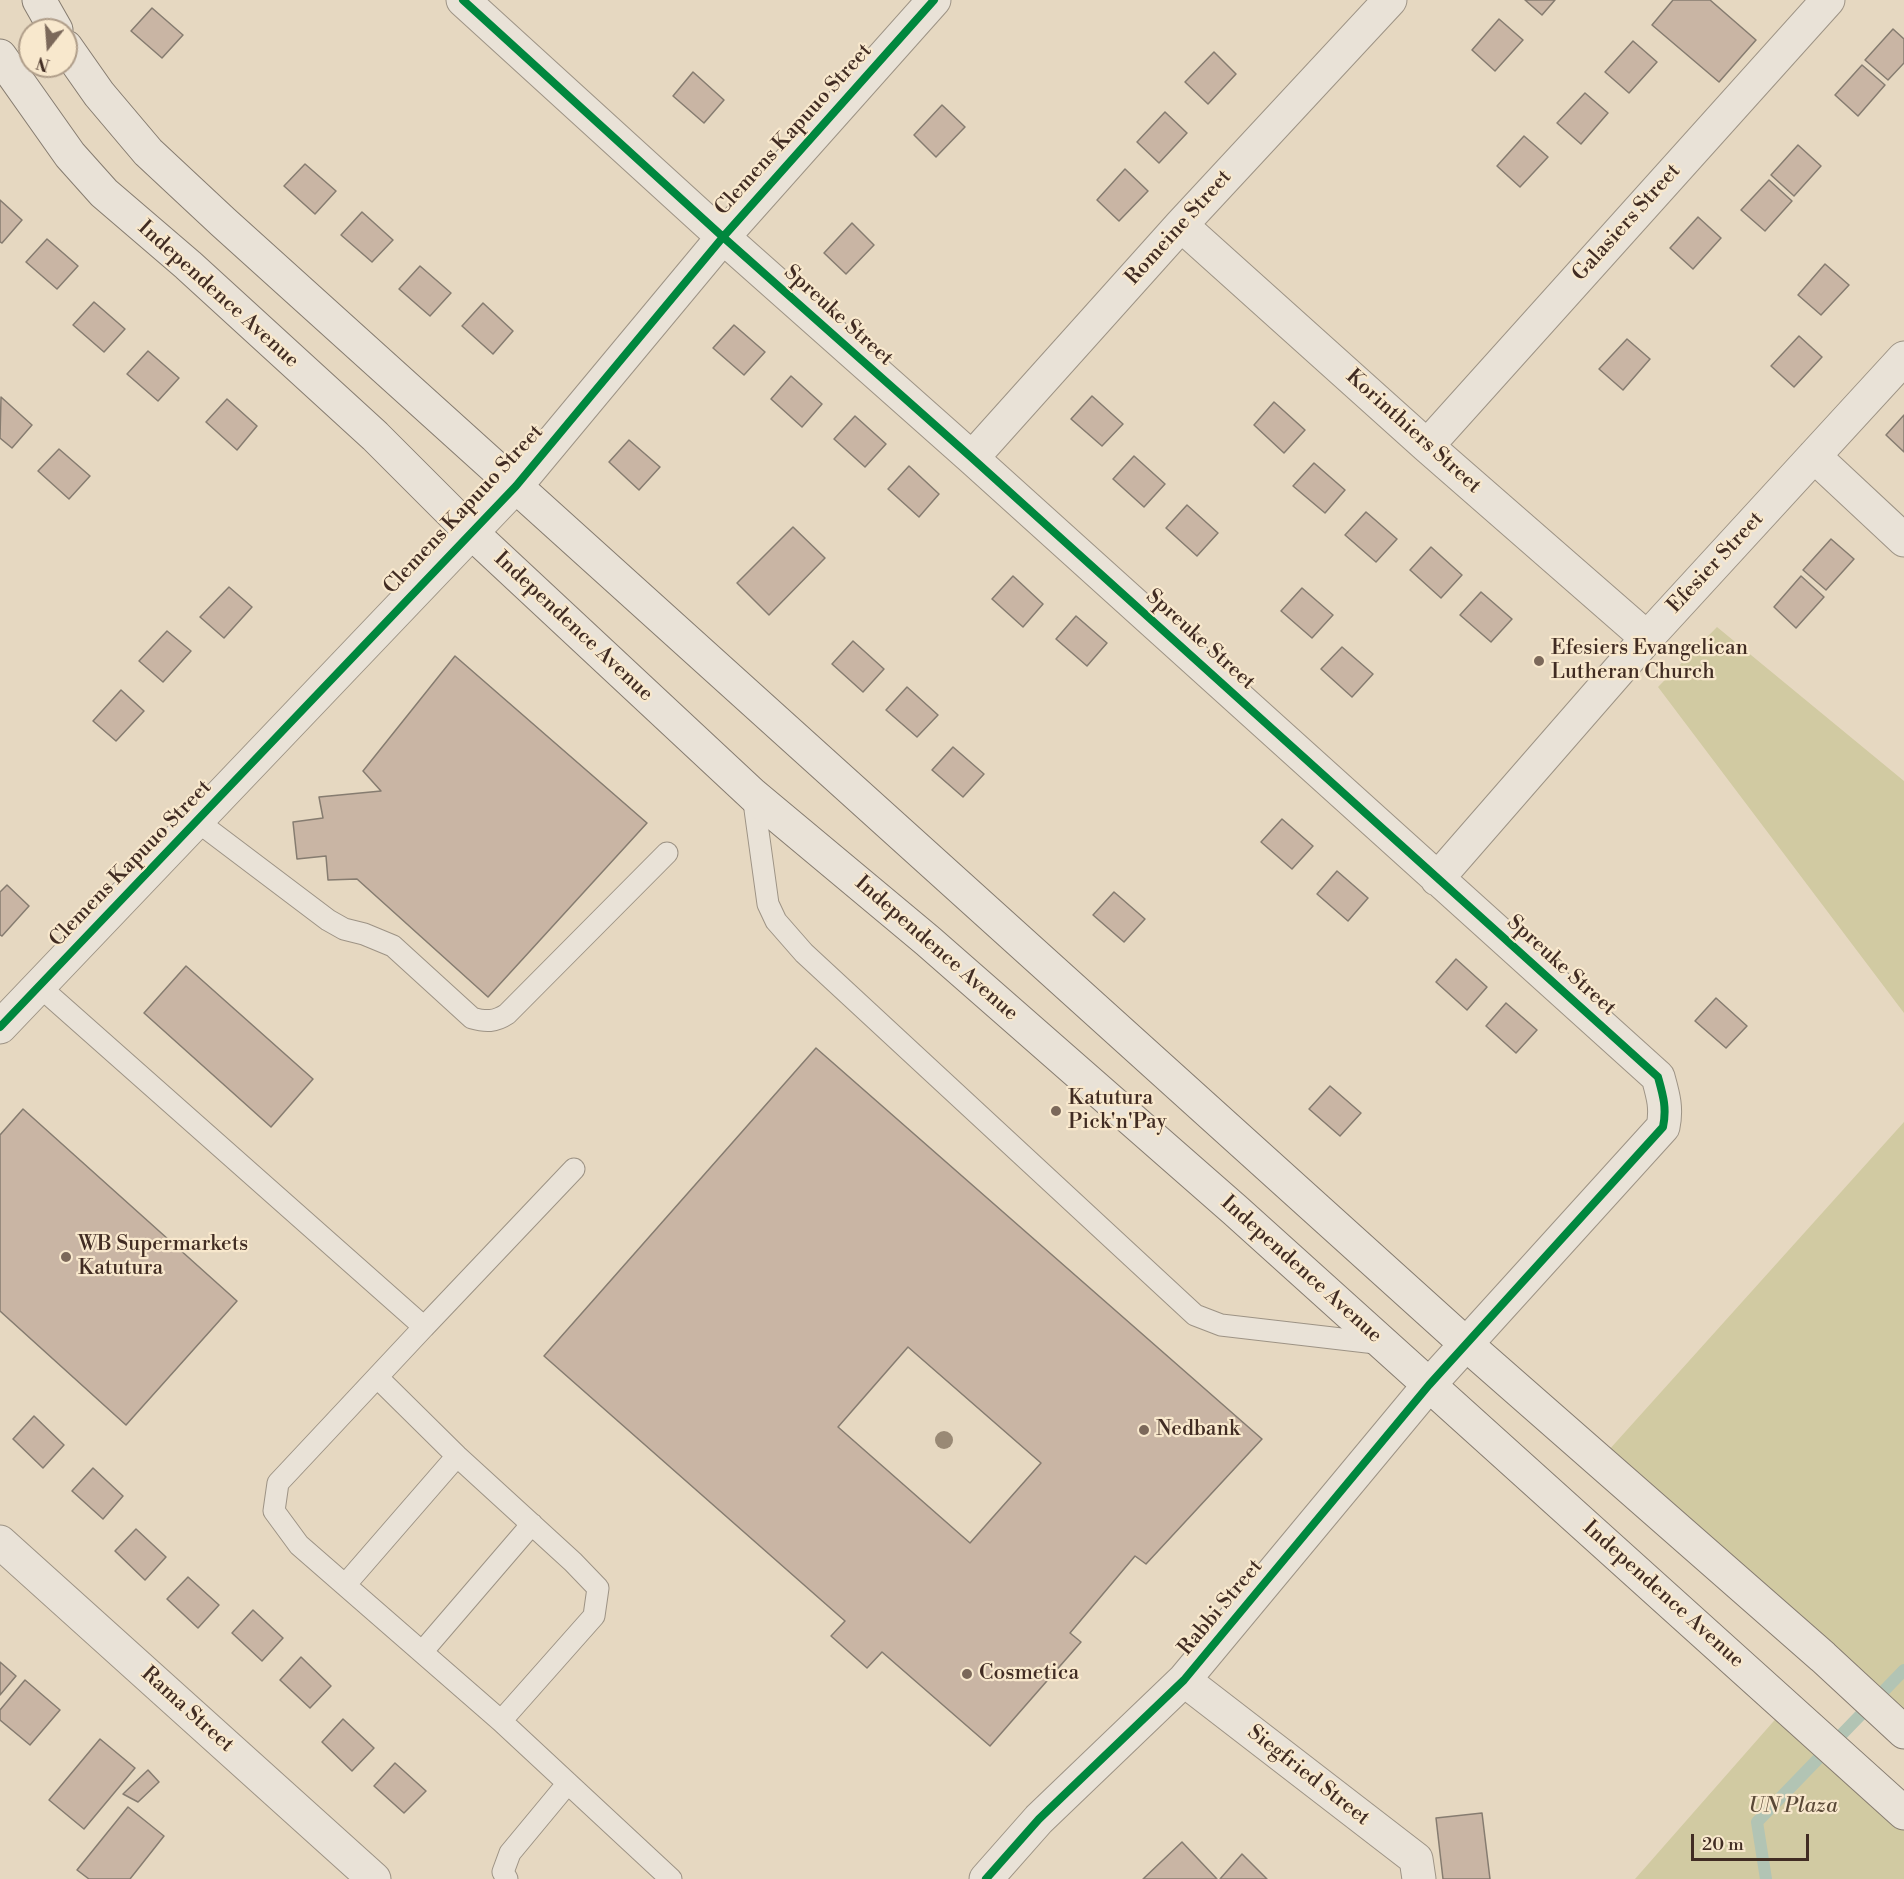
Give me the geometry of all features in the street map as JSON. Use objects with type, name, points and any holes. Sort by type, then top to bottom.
[{"type":"street","points":[[39,0],[49,18]]},
{"type":"street","name":"Spreuke Street","points":[[463,0],[723,237],[972,458],[1658,1077],[1666,1113],[1663,1127],[1466,1344]]},
{"type":"street","name":"Clemens Kapuuo Street","points":[[0,1027],[516,486],[723,237],[933,0]]},
{"type":"street","name":"Romeine Street","points":[[972,458],[1181,225],[1390,0]]},
{"type":"street","name":"Galasiers Street","points":[[1427,446],[1828,0]]},
{"type":"street","name":"Independence Avenue","points":[[0,56],[70,155],[104,193],[188,265],[367,429],[471,532],[753,795],[928,941],[1235,1210],[1904,1813]]},
{"type":"street","points":[[78,64],[99,94],[148,152],[1466,1344],[1823,1657],[1904,1732]]},
{"type":"street","name":"Korinthiers Street","points":[[1181,225],[1427,446],[1647,638]]},
{"type":"street","name":"Efesier Street","points":[[1437,879],[1647,638],[1904,358]]},
{"type":"street","points":[[1814,456],[1904,540]]},
{"type":"street","name":"Rabbi Street","points":[[986,1879],[1039,1819],[1184,1680],[1429,1385],[1466,1344]]},
{"type":"street","name":"Rama Street","points":[[0,1542],[374,1879]]},
{"type":"street","name":"Siegfried Street","points":[[1184,1680],[1416,1859],[1419,1879]]},
{"type":"lane","points":[[753,795],[768,904],[776,921],[804,952],[1195,1315],[1221,1325],[1384,1345]]},
{"type":"lane","points":[[196,821],[328,920],[344,929],[364,934],[393,946],[472,1018],[483,1021],[498,1020],[507,1014],[667,853]]},
{"type":"lane","points":[[39,986],[424,1327]]},
{"type":"lane","points":[[574,1169],[278,1483],[274,1511],[299,1545],[501,1721],[671,1879]]},
{"type":"lane","points":[[378,1378],[457,1456],[598,1588],[594,1616],[501,1721]]},
{"type":"lane","points":[[345,1585],[457,1456]]},
{"type":"lane","points":[[422,1652],[532,1524]]},
{"type":"lane","points":[[507,1879],[503,1872],[510,1853],[568,1783]]},
{"type":"green space","points":[[1717,627],[1904,781],[1904,1013],[1658,687]]},
{"type":"green space","points":[[1904,1122],[1904,1735],[1599,1461]]},
{"type":"green space","name":"UN Plaza","points":[[1787,1706],[1904,1812],[1904,1879],[1635,1879]]},
{"type":"building","points":[[1525,0],[1555,0],[1542,15]]},
{"type":"building","points":[[1673,0],[1710,0],[1756,40],[1719,82],[1652,25]]},
{"type":"building","points":[[152,8],[183,35],[162,58],[131,31]]},
{"type":"building","points":[[1499,19],[1523,40],[1495,71],[1472,50]]},
{"type":"building","points":[[1893,29],[1904,39],[1904,63],[1888,80],[1865,60]]},
{"type":"building","points":[[1633,41],[1657,62],[1629,93],[1605,72]]},
{"type":"building","points":[[1214,52],[1236,74],[1208,104],[1185,82]]},
{"type":"building","points":[[1862,65],[1885,85],[1858,116],[1835,95]]},
{"type":"building","points":[[693,72],[724,100],[704,123],[673,96]]},
{"type":"building","points":[[1585,93],[1608,113],[1581,144],[1557,123]]},
{"type":"building","points":[[942,105],[965,127],[936,157],[914,135]]},
{"type":"building","points":[[1165,112],[1187,133],[1159,163],[1137,142]]},
{"type":"building","points":[[1524,136],[1548,157],[1520,187],[1497,166]]},
{"type":"building","points":[[1798,145],[1821,166],[1794,196],[1771,175]]},
{"type":"building","points":[[305,164],[336,191],[315,214],[284,186]]},
{"type":"building","points":[[1125,169],[1148,191],[1119,221],[1097,200]]},
{"type":"building","points":[[1769,180],[1792,201],[1765,231],[1741,210]]},
{"type":"building","points":[[0,200],[22,220],[2,243],[0,242]]},
{"type":"building","points":[[362,212],[393,240],[372,262],[341,235]]},
{"type":"building","points":[[1698,217],[1721,238],[1693,269],[1670,248]]},
{"type":"building","points":[[852,223],[874,245],[846,274],[824,253]]},
{"type":"building","points":[[47,239],[78,266],[57,289],[26,262]]},
{"type":"building","points":[[1825,264],[1849,285],[1821,315],[1798,295]]},
{"type":"building","points":[[420,266],[451,293],[430,316],[399,289]]},
{"type":"building","points":[[94,302],[125,329],[104,352],[73,325]]},
{"type":"building","points":[[483,303],[513,331],[493,354],[462,326]]},
{"type":"building","points":[[734,325],[765,352],[744,375],[713,348]]},
{"type":"building","points":[[1799,336],[1822,357],[1794,387],[1771,366]]},
{"type":"building","points":[[1627,339],[1650,359],[1623,390],[1599,369]]},
{"type":"building","points":[[148,351],[179,378],[158,401],[127,374]]},
{"type":"building","points":[[791,376],[822,404],[802,427],[771,399]]},
{"type":"building","points":[[1092,396],[1123,424],[1102,446],[1071,419]]},
{"type":"building","points":[[1,397],[32,425],[12,448],[0,438]]},
{"type":"building","points":[[227,399],[257,426],[237,450],[206,422]]},
{"type":"building","points":[[1274,402],[1305,430],[1284,453],[1254,425]]},
{"type":"building","points":[[1904,415],[1904,452],[1886,435]]},
{"type":"building","points":[[855,416],[886,444],[865,467],[834,439]]},
{"type":"building","points":[[629,440],[660,467],[639,490],[609,462]]},
{"type":"building","points":[[59,449],[90,476],[69,499],[38,471]]},
{"type":"building","points":[[1134,456],[1165,484],[1144,507],[1113,479]]},
{"type":"building","points":[[1314,463],[1345,490],[1325,513],[1293,486]]},
{"type":"building","points":[[909,466],[939,494],[919,517],[888,489]]},
{"type":"building","points":[[1187,505],[1218,533],[1197,556],[1166,528]]},
{"type":"building","points":[[1366,512],[1397,539],[1376,562],[1345,535]]},
{"type":"building","points":[[793,527],[825,558],[769,615],[737,583]]},
{"type":"building","points":[[1831,539],[1854,559],[1826,590],[1803,570]]},
{"type":"building","points":[[1431,547],[1462,575],[1441,598],[1410,570]]},
{"type":"building","points":[[1013,576],[1043,604],[1023,627],[992,599]]},
{"type":"building","points":[[1801,576],[1824,597],[1796,628],[1774,607]]},
{"type":"building","points":[[229,587],[252,607],[224,638],[200,617]]},
{"type":"building","points":[[1302,588],[1333,615],[1312,638],[1281,611]]},
{"type":"building","points":[[1481,592],[1512,619],[1491,642],[1460,615]]},
{"type":"building","points":[[1076,616],[1107,643],[1087,666],[1056,639]]},
{"type":"building","points":[[167,631],[191,651],[163,682],[139,661]]},
{"type":"building","points":[[853,641],[884,669],[863,692],[832,664]]},
{"type":"building","points":[[1342,647],[1373,674],[1352,697],[1321,669]]},
{"type":"building","points":[[455,656],[647,823],[488,997],[357,879],[328,880],[326,856],[297,859],[293,822],[323,818],[319,797],[381,791],[363,771]]},
{"type":"building","points":[[907,687],[938,715],[917,737],[886,710]]},
{"type":"building","points":[[121,690],[144,711],[116,741],[93,721]]},
{"type":"building","points":[[953,747],[984,774],[963,797],[932,770]]},
{"type":"building","points":[[1282,819],[1313,846],[1292,869],[1261,842]]},
{"type":"building","points":[[1337,871],[1368,898],[1348,921],[1317,894]]},
{"type":"building","points":[[7,885],[29,906],[2,936],[0,935],[0,892]]},
{"type":"building","points":[[1114,892],[1145,919],[1124,942],[1093,915]]},
{"type":"building","points":[[1456,959],[1487,987],[1467,1010],[1436,982]]},
{"type":"building","points":[[186,966],[313,1079],[271,1127],[144,1013]]},
{"type":"building","points":[[1716,998],[1747,1026],[1726,1048],[1695,1021]]},
{"type":"building","points":[[1506,1003],[1537,1030],[1516,1053],[1486,1026]]},
{"type":"building","points":[[816,1048],[1262,1439],[1146,1564],[1135,1556],[1070,1633],[1081,1642],[990,1746],[882,1652],[867,1668],[831,1636],[845,1621],[544,1356]],"holes":[[[908,1347],[1041,1463],[970,1543],[838,1427]]]},
{"type":"building","points":[[1330,1086],[1361,1113],[1340,1136],[1309,1109]]},
{"type":"building","points":[[23,1109],[237,1301],[126,1425],[0,1311],[0,1135]]},
{"type":"building","points":[[34,1416],[64,1445],[43,1468],[13,1439]]},
{"type":"building","points":[[93,1468],[123,1496],[103,1519],[72,1491]]},
{"type":"building","points":[[136,1529],[166,1557],[145,1580],[115,1551]]},
{"type":"building","points":[[188,1577],[219,1605],[198,1628],[167,1599]]},
{"type":"building","points":[[253,1610],[283,1638],[262,1661],[232,1633]]},
{"type":"building","points":[[301,1657],[331,1686],[310,1708],[280,1680]]},
{"type":"building","points":[[0,1662],[16,1676],[0,1695]]},
{"type":"building","points":[[25,1680],[60,1710],[30,1745],[0,1720],[0,1710]]},
{"type":"building","points":[[343,1719],[374,1748],[352,1771],[322,1742]]},
{"type":"building","points":[[100,1739],[135,1768],[84,1829],[49,1800]]},
{"type":"building","points":[[395,1763],[426,1791],[404,1813],[374,1786]]},
{"type":"building","points":[[148,1770],[159,1782],[138,1802],[123,1794]]},
{"type":"building","points":[[128,1807],[164,1836],[130,1879],[89,1879],[77,1870]]},
{"type":"building","points":[[1482,1813],[1490,1879],[1443,1879],[1436,1818]]},
{"type":"building","points":[[1182,1842],[1217,1879],[1143,1879]]},
{"type":"building","points":[[1242,1854],[1267,1879],[1220,1879]]},
{"type":"waterway","points":[[1766,1879],[1757,1822],[1904,1670]]},
{"type":"cycle path","points":[[463,0],[723,237],[972,458],[1658,1077],[1663,1096],[1663,1127],[1429,1385],[1184,1680],[1039,1819],[986,1879]]},
{"type":"cycle path","points":[[0,1027],[516,486],[723,237],[934,0]]},
{"type":"place","name":"Efesiers Evangelican Lutheran Church","points":[[1539,661]]},
{"type":"place","name":"Katutura Pick'n'Pay","points":[[1056,1111]]},
{"type":"place","name":"WB Supermarkets Katutura","points":[[66,1257]]},
{"type":"place","name":"Nedbank","points":[[1144,1430]]},
{"type":"place","name":"Cosmetica","points":[[967,1674]]}]
